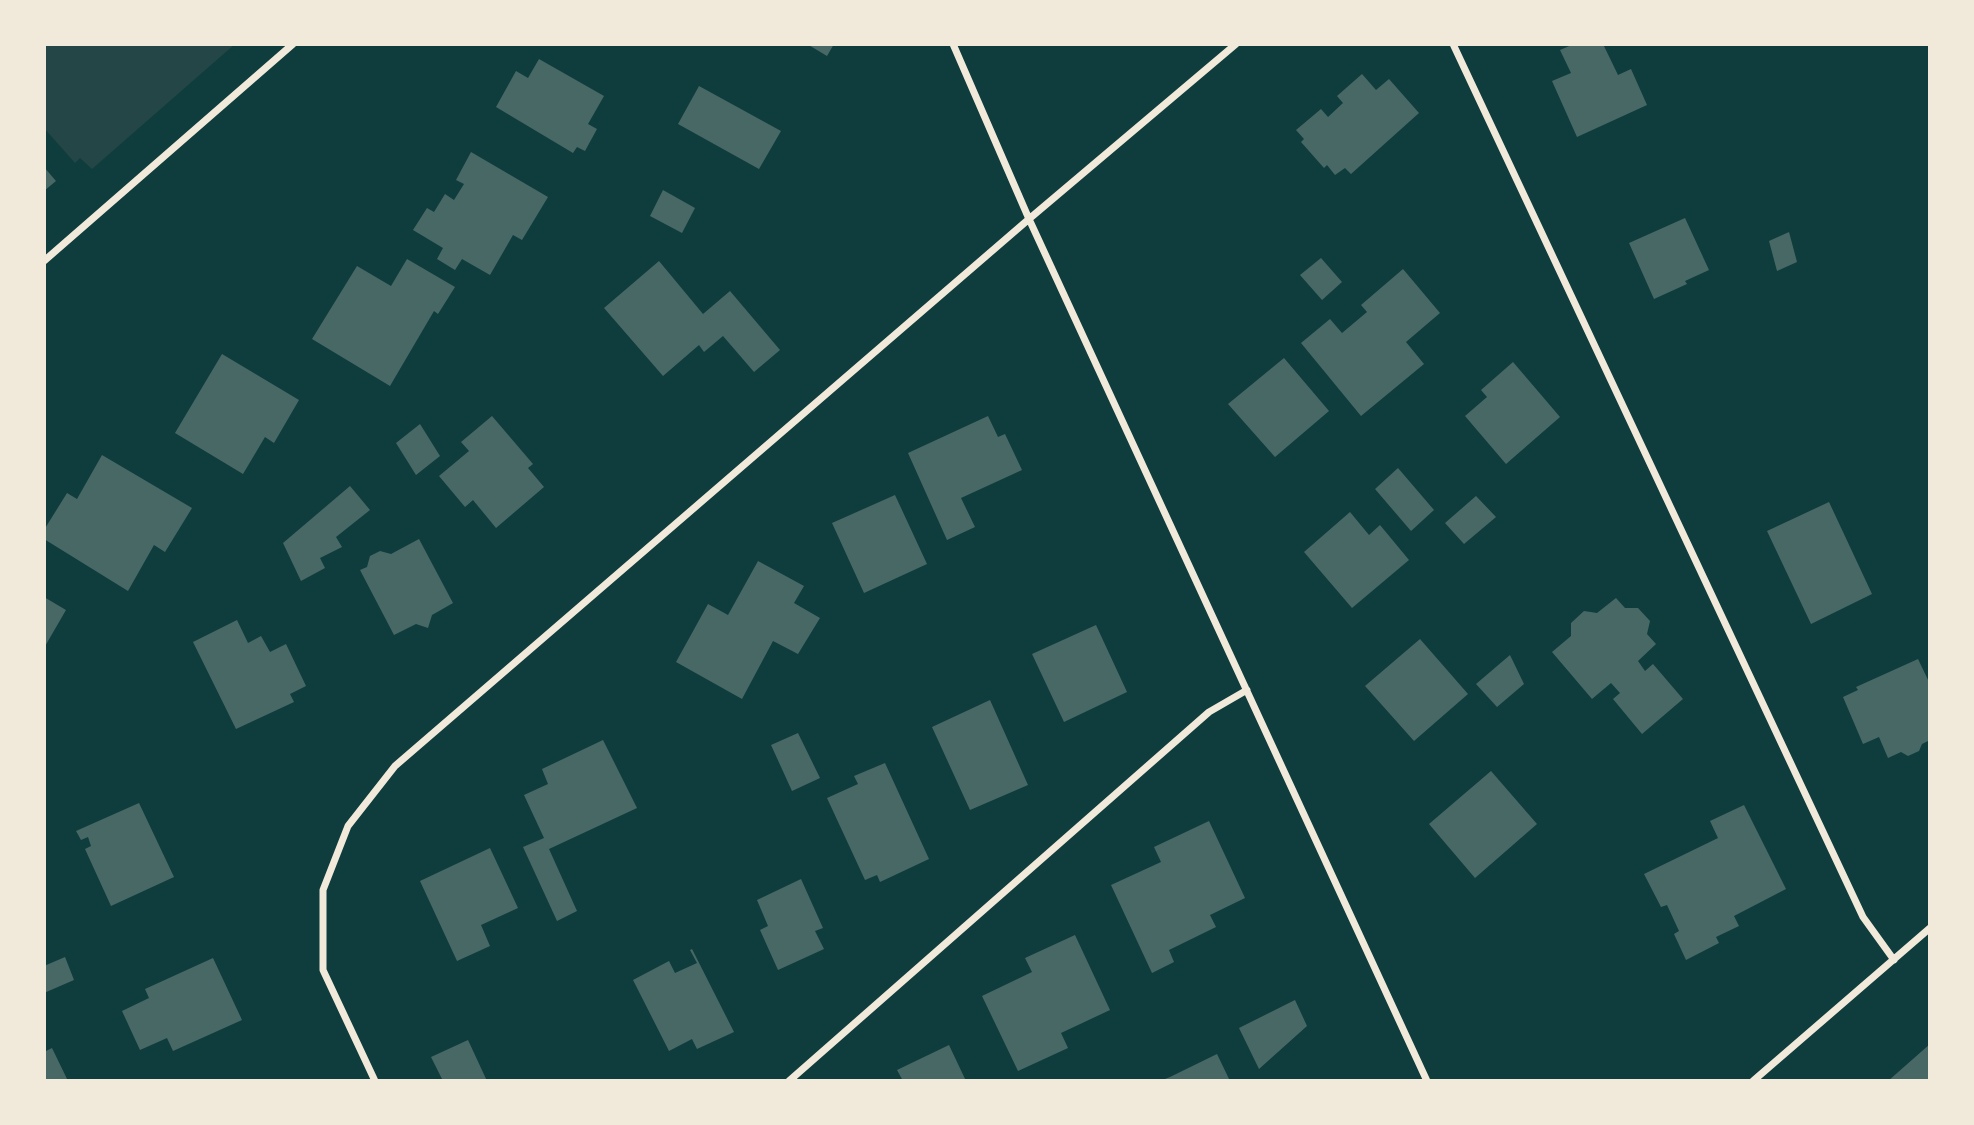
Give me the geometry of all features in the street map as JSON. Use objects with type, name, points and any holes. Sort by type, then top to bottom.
[{"type":"street","points":[[44,261],[291,44]]},
{"type":"street","points":[[953,44],[1029,219],[1427,1081]]},
{"type":"street","points":[[375,1081],[323,970],[323,890],[348,826],[395,766],[1236,44]]},
{"type":"street","points":[[1453,44],[1863,917],[1894,960]]},
{"type":"street","points":[[789,1081],[1209,712],[1247,690]]},
{"type":"street","points":[[1753,1081],[1930,928]]},
{"type":"shaded area","points":[[44,44],[235,44],[92,169],[80,158],[75,163],[44,128]]},
{"type":"building","points":[[807,44],[834,44],[827,56]]},
{"type":"building","points":[[1574,44],[1603,44],[1618,75],[1631,69],[1647,105],[1577,137],[1552,81],[1571,73],[1560,50]]},
{"type":"building","points":[[539,59],[604,96],[588,124],[597,129],[585,151],[577,147],[573,153],[496,107],[516,71],[528,78]]},
{"type":"building","points":[[1362,74],[1376,90],[1389,79],[1419,113],[1351,174],[1345,168],[1335,175],[1327,165],[1324,168],[1301,142],[1304,139],[1296,130],[1321,109],[1328,117],[1343,103],[1337,96]]},
{"type":"building","points":[[699,86],[781,131],[759,169],[678,124]]},
{"type":"building","points":[[471,152],[548,197],[522,240],[513,235],[490,275],[462,259],[455,270],[437,259],[443,248],[413,230],[427,208],[434,212],[445,194],[454,200],[464,184],[456,180]]},
{"type":"building","points":[[44,167],[56,181],[44,191]]},
{"type":"building","points":[[663,190],[695,208],[682,233],[650,216]]},
{"type":"building","points":[[1685,218],[1709,270],[1685,281],[1687,284],[1654,299],[1629,243]]},
{"type":"building","points":[[1789,232],[1797,262],[1777,271],[1769,241]]},
{"type":"building","points":[[1321,258],[1342,282],[1322,300],[1300,275]]},
{"type":"building","points":[[407,259],[455,287],[438,314],[434,311],[390,386],[312,339],[357,266],[391,286]]},
{"type":"building","points":[[659,261],[703,314],[730,291],[780,350],[754,372],[723,336],[704,352],[699,345],[663,376],[604,308]]},
{"type":"building","points":[[1403,269],[1440,313],[1406,342],[1424,364],[1361,416],[1301,343],[1330,319],[1342,333],[1367,312],[1361,305]]},
{"type":"building","points":[[222,354],[299,400],[274,443],[265,437],[243,474],[175,433]]},
{"type":"building","points":[[1284,358],[1329,411],[1275,457],[1228,404]]},
{"type":"building","points":[[1513,362],[1560,417],[1506,464],[1465,416],[1487,397],[1481,390]]},
{"type":"building","points":[[492,416],[533,464],[528,468],[544,487],[496,528],[473,500],[465,507],[439,476],[469,451],[461,442]]},
{"type":"building","points":[[988,416],[998,437],[1005,434],[1022,470],[961,498],[975,527],[947,540],[908,453]]},
{"type":"building","points":[[420,424],[440,456],[416,475],[396,443]]},
{"type":"building","points":[[102,455],[192,508],[165,552],[154,545],[128,591],[44,539],[44,530],[67,493],[77,499]]},
{"type":"building","points":[[1398,468],[1434,510],[1411,531],[1375,489]]},
{"type":"building","points":[[350,486],[370,510],[336,537],[342,547],[320,558],[325,568],[301,581],[283,543]]},
{"type":"building","points":[[895,495],[927,564],[864,593],[832,523]]},
{"type":"building","points":[[1476,496],[1496,517],[1464,544],[1445,523]]},
{"type":"building","points":[[1829,502],[1872,594],[1811,624],[1767,531]]},
{"type":"building","points":[[1350,512],[1369,535],[1380,525],[1409,560],[1352,608],[1304,552]]},
{"type":"building","points":[[419,539],[453,603],[432,615],[428,628],[416,624],[394,635],[360,570],[367,567],[370,556],[380,551],[391,554]]},
{"type":"building","points":[[758,561],[804,586],[794,603],[820,618],[798,654],[773,641],[742,699],[676,662],[708,604],[728,615]]},
{"type":"building","points":[[44,597],[66,610],[44,648]]},
{"type":"building","points":[[1616,598],[1625,608],[1638,608],[1650,621],[1647,634],[1656,644],[1638,661],[1645,671],[1653,664],[1683,699],[1642,734],[1613,699],[1620,693],[1611,683],[1592,699],[1552,652],[1571,636],[1571,623],[1584,611],[1597,613]]},
{"type":"building","points":[[237,620],[248,643],[261,636],[270,652],[286,644],[306,686],[290,694],[294,702],[236,729],[193,642]]},
{"type":"building","points":[[1096,625],[1127,692],[1064,722],[1032,654]]},
{"type":"building","points":[[1420,639],[1468,694],[1414,741],[1365,686]]},
{"type":"building","points":[[1510,655],[1524,684],[1497,707],[1476,684]]},
{"type":"building","points":[[1918,659],[1930,684],[1930,740],[1922,744],[1919,751],[1908,756],[1901,752],[1888,758],[1879,737],[1863,744],[1843,697],[1858,690],[1856,687]]},
{"type":"building","points":[[990,700],[1028,785],[970,810],[932,727]]},
{"type":"building","points":[[798,733],[820,778],[792,791],[771,745]]},
{"type":"building","points":[[603,740],[637,808],[549,849],[577,911],[557,921],[523,847],[544,838],[524,795],[548,784],[542,769]]},
{"type":"building","points":[[885,763],[929,859],[880,882],[877,875],[865,880],[827,798],[858,784],[854,776]]},
{"type":"building","points":[[1491,771],[1537,824],[1475,878],[1429,824]]},
{"type":"building","points":[[139,803],[174,877],[111,906],[85,849],[91,846],[88,837],[81,840],[76,831]]},
{"type":"building","points":[[1744,805],[1786,889],[1734,916],[1739,926],[1716,937],[1719,943],[1686,960],[1674,934],[1679,931],[1667,905],[1661,907],[1644,874],[1718,838],[1710,821]]},
{"type":"building","points":[[1209,821],[1245,898],[1210,915],[1216,927],[1169,950],[1174,962],[1152,973],[1111,885],[1161,862],[1154,847]]},
{"type":"building","points":[[490,848],[518,908],[481,925],[490,946],[457,961],[420,881]]},
{"type":"building","points":[[801,879],[823,928],[815,931],[824,949],[778,970],[760,930],[768,926],[757,900]]},
{"type":"building","points":[[1075,935],[1110,1010],[1061,1033],[1068,1048],[1018,1071],[982,996],[1032,972],[1025,958]]},
{"type":"building","points":[[692,949],[734,1032],[697,1049],[692,1039],[669,1051],[633,980],[669,961],[675,973],[697,963],[690,950]]},
{"type":"building","points":[[65,957],[74,980],[44,993],[44,966]]},
{"type":"building","points":[[213,958],[242,1020],[173,1051],[167,1038],[140,1050],[122,1011],[149,998],[145,989]]},
{"type":"building","points":[[1295,1000],[1307,1026],[1259,1069],[1239,1028]]},
{"type":"building","points":[[468,1040],[487,1081],[443,1081],[431,1057]]},
{"type":"building","points":[[1930,1044],[1930,1081],[1888,1081]]},
{"type":"building","points":[[949,1045],[966,1081],[903,1081],[897,1070]]},
{"type":"building","points":[[52,1048],[68,1081],[44,1081],[44,1052]]},
{"type":"building","points":[[1217,1054],[1230,1081],[1160,1081],[1170,1077]]}]
